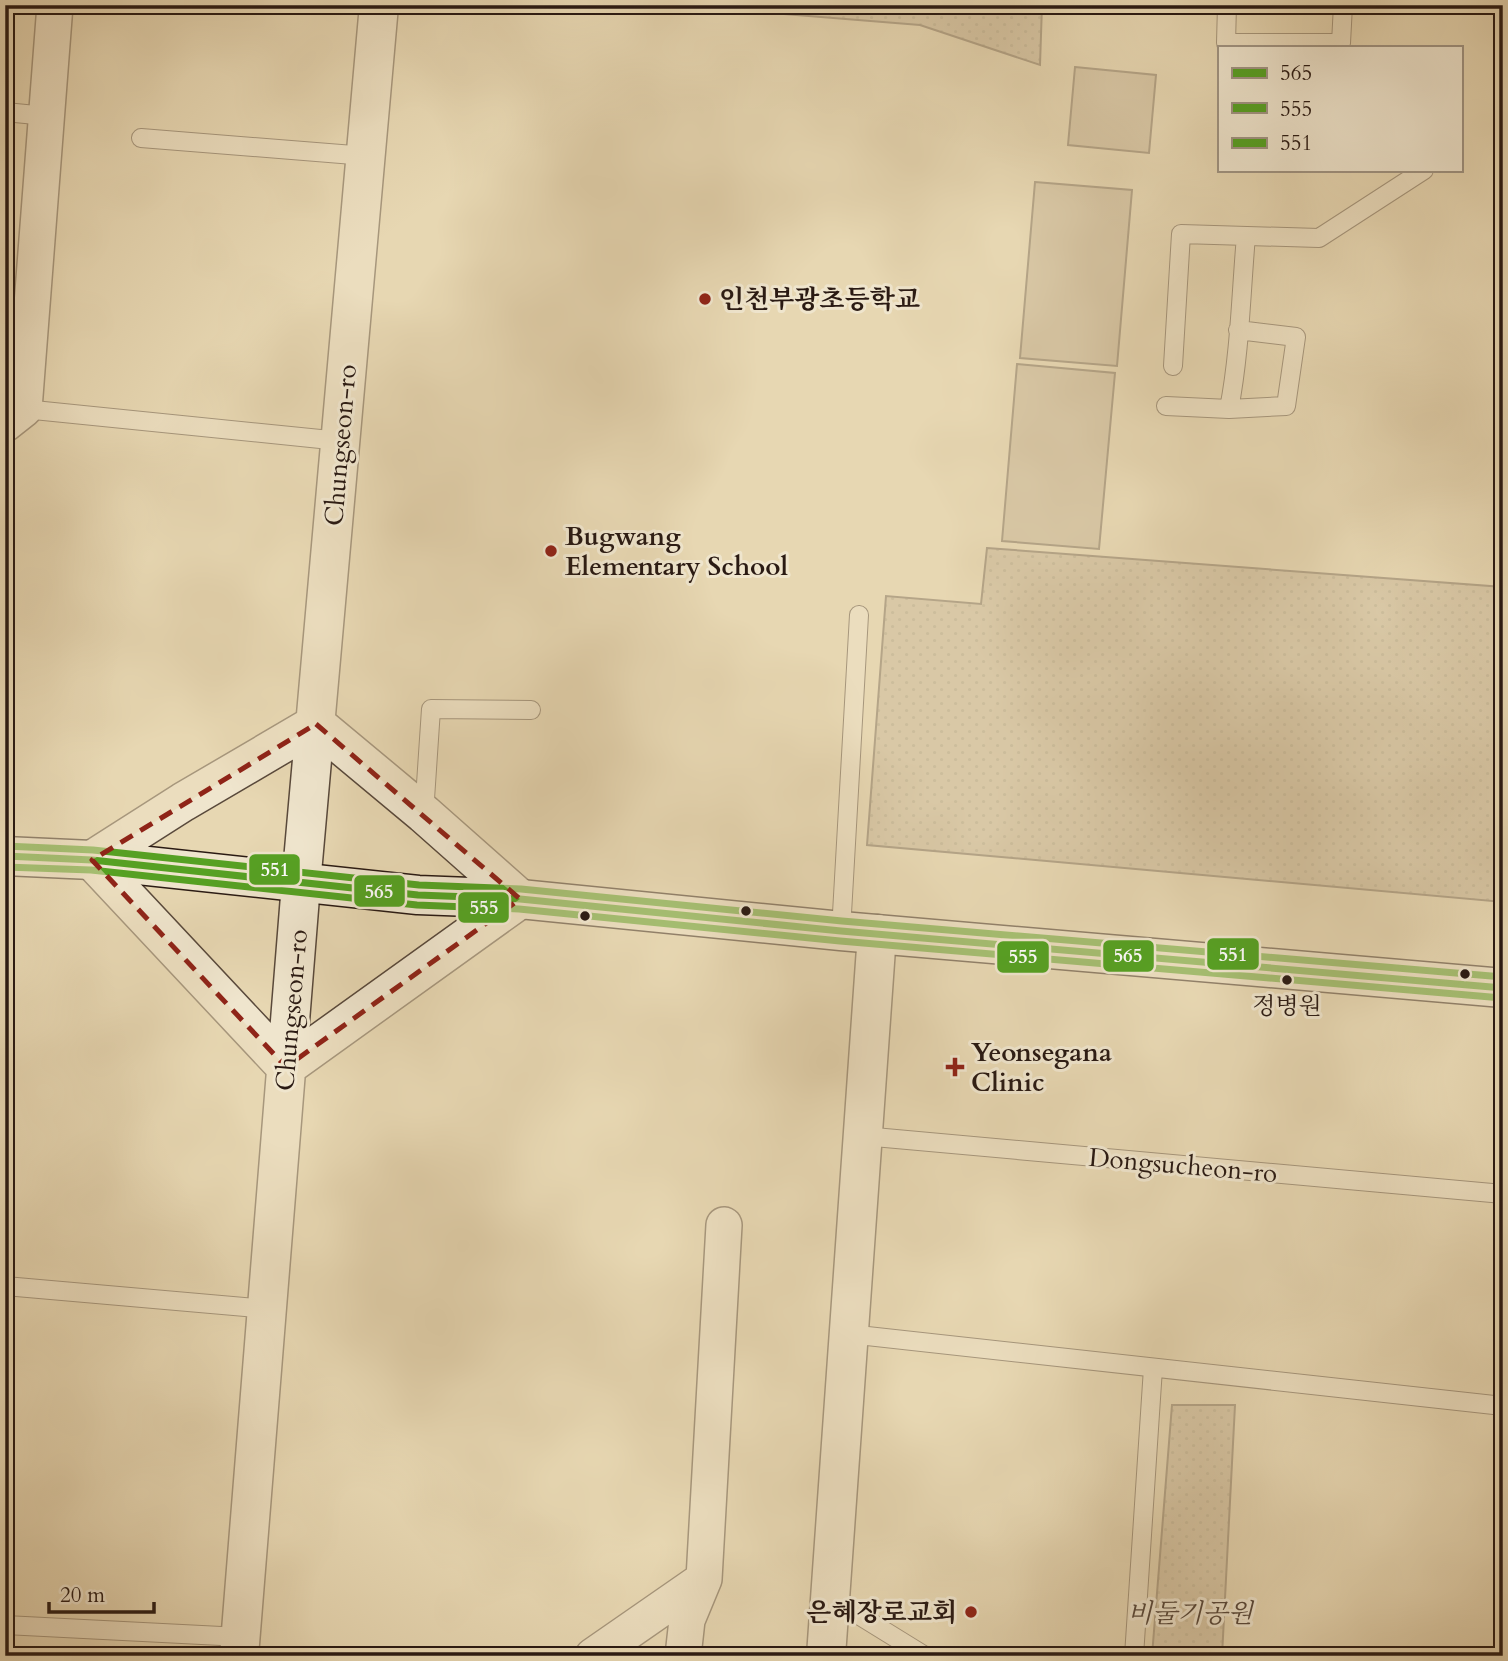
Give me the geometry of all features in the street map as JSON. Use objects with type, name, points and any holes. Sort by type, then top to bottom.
[{"type":"street","points":[[15,416],[18,325],[47,116],[55,5]]},
{"type":"street","name":"Chungseon-ro","points":[[240,1646],[301,884],[379,5]]},
{"type":"street","points":[[92,860],[183,802],[316,724],[520,899]]},
{"type":"street","points":[[5,856],[92,860],[418,895],[520,899],[859,933],[1503,988]]},
{"type":"street","points":[[92,860],[286,1067],[520,899]]},
{"type":"street","points":[[827,1656],[863,1136],[859,933]]},
{"type":"street","points":[[683,1656],[687,1620],[704,1579],[724,1225]]},
{"type":"street","points":[[593,1656],[704,1579]]},
{"type":"lane","points":[[1227,5],[1226,43],[1341,43],[1343,5]]},
{"type":"lane","points":[[5,112],[47,116]]},
{"type":"lane","points":[[141,138],[366,156]]},
{"type":"lane","points":[[1173,366],[1181,234],[1319,238],[1421,172]]},
{"type":"lane","points":[[1229,409],[1246,236]]},
{"type":"lane","points":[[1166,406],[1229,409],[1286,406],[1296,337],[1238,330]]},
{"type":"lane","points":[[15,416],[340,440]]},
{"type":"lane","points":[[859,615],[859,933]]},
{"type":"lane","points":[[424,814],[431,709],[531,710]]},
{"type":"lane","name":"Dongsucheon-ro","points":[[863,1136],[1503,1194]]},
{"type":"lane","points":[[5,1286],[267,1309]]},
{"type":"lane","points":[[849,1334],[1503,1406]]},
{"type":"lane","points":[[1134,1656],[1153,1368]]},
{"type":"lane","points":[[831,1598],[925,1656]]},
{"type":"lane","points":[[5,1625],[240,1646]]},
{"type":"highlighted area","points":[[316,724],[520,899],[286,1067],[92,860]]},
{"type":"green space","points":[[673,5],[1042,5],[1040,65],[920,25]]},
{"type":"green space","points":[[1075,67],[1156,75],[1149,153],[1068,145]]},
{"type":"green space","points":[[1035,182],[1132,190],[1117,366],[1020,358]]},
{"type":"green space","points":[[1017,364],[1115,373],[1099,549],[1002,541]]},
{"type":"green space","points":[[987,548],[1503,587],[1503,902],[867,845],[886,596],[981,604]]},
{"type":"green space","name":"비둘기공원","points":[[1172,1405],[1235,1405],[1222,1656],[1152,1656]]},
{"type":"transit line","name":"551","points":[[5,846],[93,850],[419,885],[521,889],[842,921],[1503,977]]},
{"type":"transit line","name":"565","points":[[5,856],[92,860],[418,895],[520,899],[841,931],[1503,988]]},
{"type":"transit line","name":"555","points":[[5,867],[91,870],[417,905],[519,909],[840,941],[1502,998]]},
{"type":"place","name":"인천부광초등학교","points":[[705,299]]},
{"type":"place","name":"Bugwang Elementary School","points":[[551,551]]},
{"type":"place","name":"정병원","points":[[1287,980]]},
{"type":"place","name":"Yeonsegana Clinic","points":[[955,1067]]},
{"type":"place","name":"은혜장로교회","points":[[971,1612]]}]
